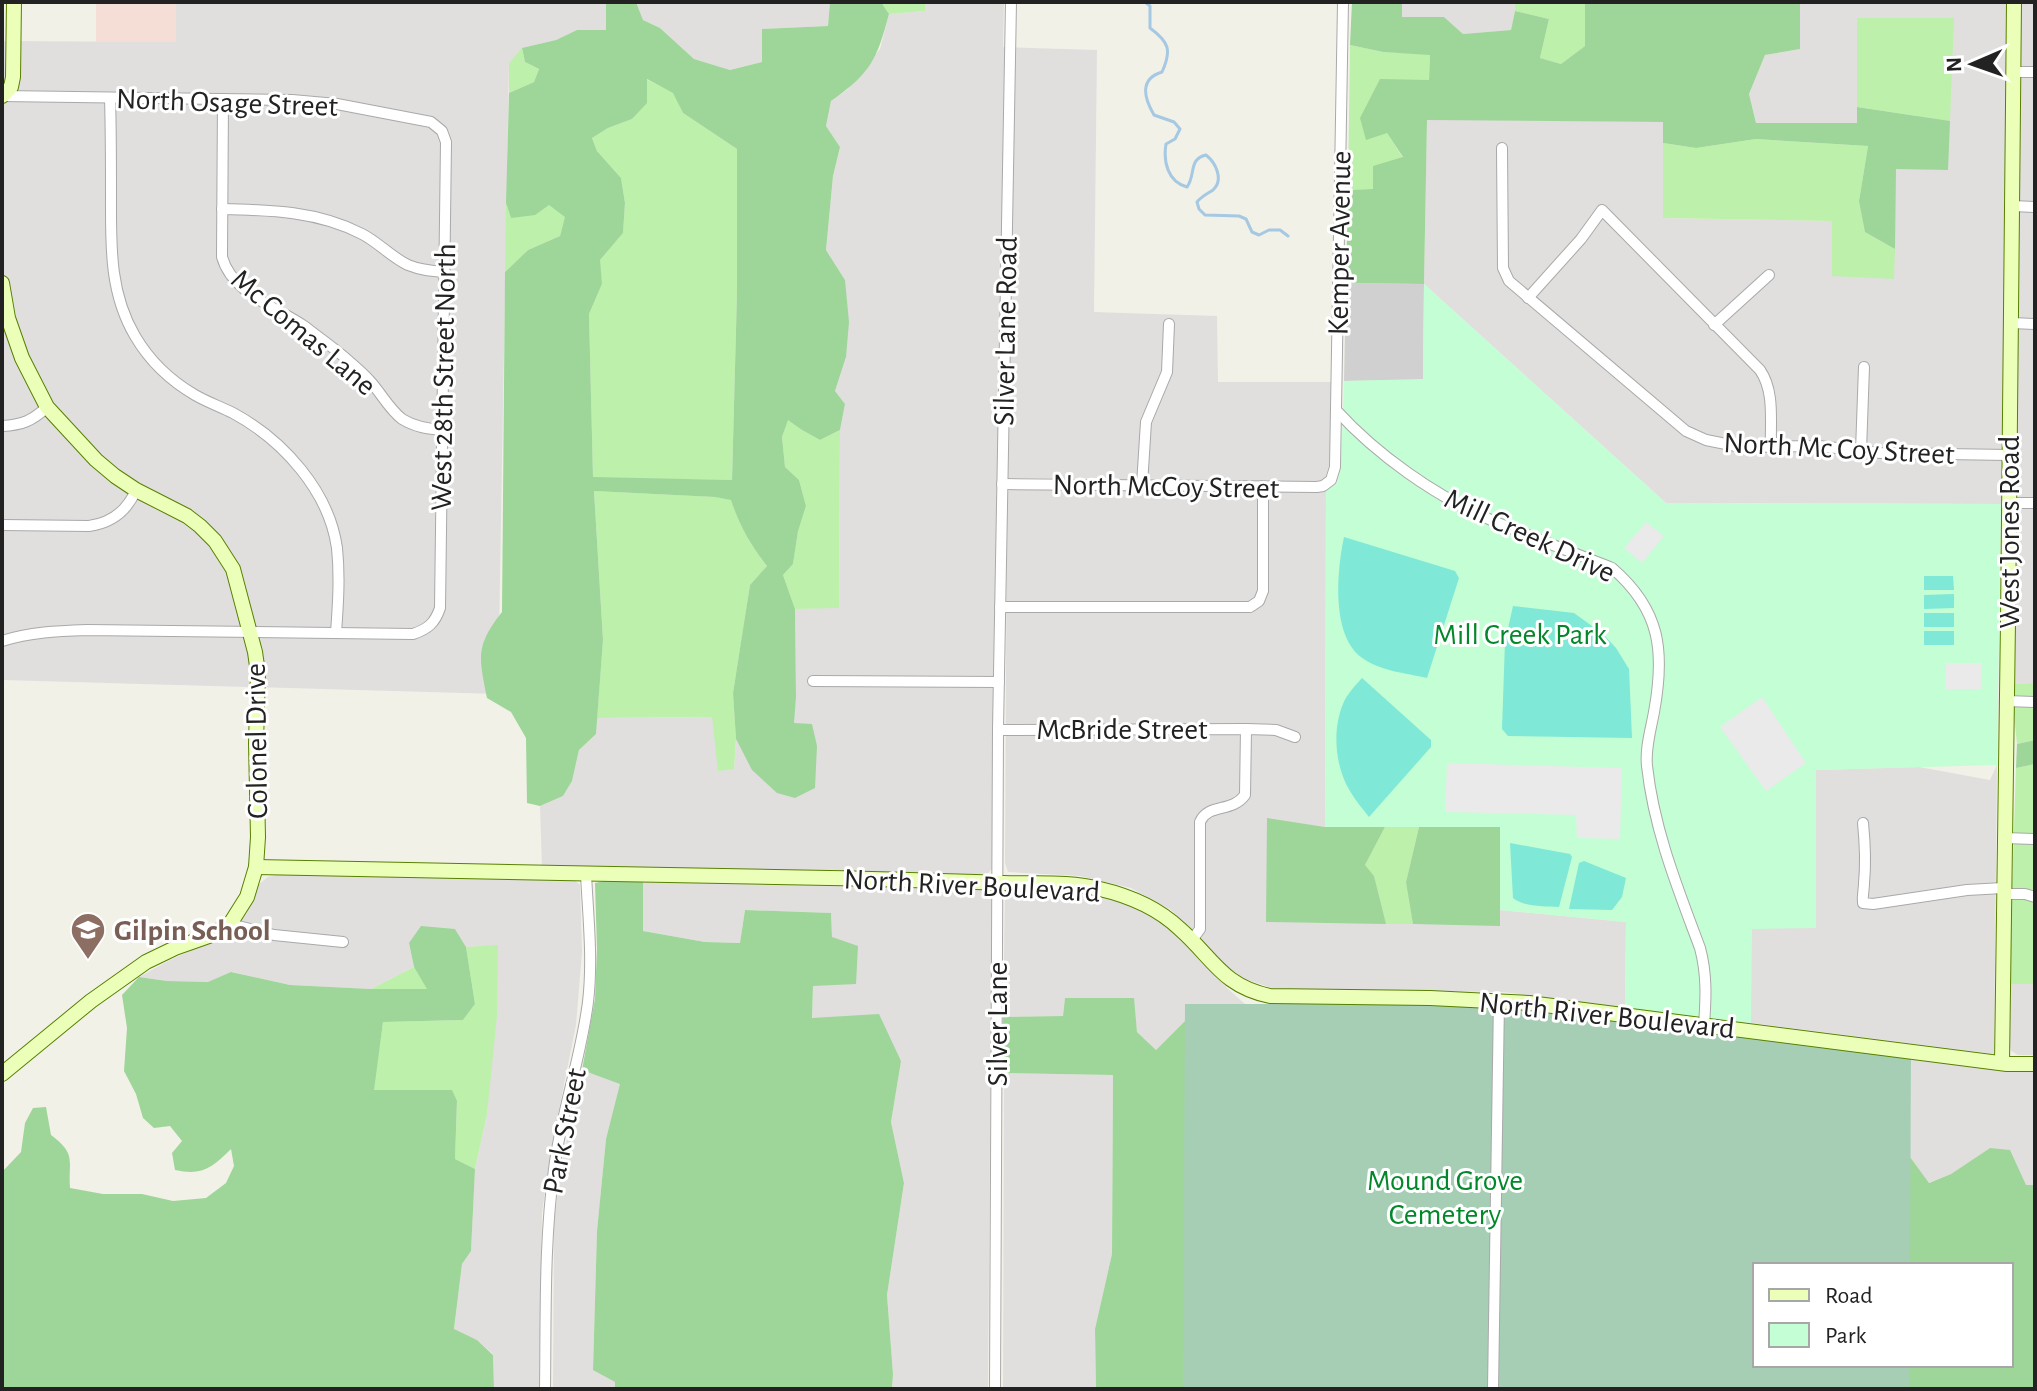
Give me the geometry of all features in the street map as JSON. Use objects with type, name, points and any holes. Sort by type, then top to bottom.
[{"type":"main road","points":[[2,96],[11,87],[13,77],[14,2]]},
{"type":"main road","name":"West Jones Road","points":[[2002,1063],[2014,2]]},
{"type":"main road","name":"Colonel Drive","points":[[2,283],[5,318],[47,407],[115,476],[187,516],[215,541],[233,569],[258,673],[256,867]]},
{"type":"main road","points":[[2,1074],[91,1001],[146,962],[230,924],[247,897],[256,867]]},
{"type":"main road","name":"North River Boulevard","points":[[256,867],[1077,885],[1122,895],[1166,916],[1228,978],[1240,986],[1270,996],[1499,1000],[2002,1063],[2035,1064]]},
{"type":"street","name":"Silver Lane Road","points":[[999,659],[1011,2]]},
{"type":"street","name":"Kemper Avenue","points":[[1329,481],[1335,467],[1343,2]]},
{"type":"street","points":[[2014,72],[2035,72]]},
{"type":"street","name":"North Osage Street","points":[[2,96],[292,100],[337,104],[431,122],[444,135]]},
{"type":"street","points":[[2,641],[48,631],[87,630],[336,633],[339,577],[336,546],[329,516],[311,484],[288,455],[263,432],[235,414],[195,395],[167,375],[144,350],[125,315],[116,289],[111,259],[110,98]]},
{"type":"street","name":"Mc Comas Lane","points":[[223,99],[222,257],[225,268],[255,297],[303,326],[342,355],[370,380],[402,419],[421,428],[443,430]]},
{"type":"street","name":"West 28th Street North","points":[[336,633],[413,634],[427,629],[437,618],[440,608],[444,135]]},
{"type":"street","name":"North Mc Coy Street","points":[[1502,148],[1503,268],[1509,281],[1686,431],[1706,440],[1741,447],[1819,446],[1861,451],[2009,455]]},
{"type":"street","points":[[2013,206],[2035,207]]},
{"type":"street","points":[[222,209],[277,210],[330,220],[364,235],[409,265],[424,271],[445,272]]},
{"type":"street","points":[[1528,298],[1581,239],[1602,210],[1760,370],[1770,395],[1771,447]]},
{"type":"street","points":[[1714,325],[1769,275]]},
{"type":"street","points":[[2012,323],[2035,324]]},
{"type":"street","points":[[1142,485],[1146,422],[1167,372],[1169,324]]},
{"type":"street","points":[[1861,451],[1864,367]]},
{"type":"street","points":[[2,426],[34,420],[47,407]]},
{"type":"street","name":"Mill Creek Drive","points":[[1336,410],[1376,449],[1435,490],[1489,519],[1612,568],[1643,603],[1653,624],[1659,649],[1656,701],[1646,763],[1663,845],[1704,963],[1704,1025]]},
{"type":"street","name":"North McCoy Street","points":[[1002,484],[1317,487],[1329,481]]},
{"type":"street","points":[[1000,607],[1250,607],[1259,601],[1263,591],[1263,486]]},
{"type":"street","points":[[2,525],[101,524],[125,509],[136,490]]},
{"type":"street","points":[[2009,503],[2035,503]]},
{"type":"street","name":"Silver Lane","points":[[995,1389],[999,659]]},
{"type":"street","points":[[813,681],[999,682]]},
{"type":"street","points":[[2007,701],[2035,702]]},
{"type":"street","points":[[1192,940],[1200,929],[1200,822],[1207,813],[1233,806],[1245,795],[1246,729]]},
{"type":"street","name":"McBride Street","points":[[998,730],[1246,729],[1276,730],[1295,737]]},
{"type":"street","points":[[1863,823],[1863,903],[1967,890],[2003,891],[2035,897]]},
{"type":"street","points":[[2004,838],[2035,839]]},
{"type":"street","name":"Park Street","points":[[545,1389],[547,1221],[554,1165],[588,999],[590,955],[586,874]]},
{"type":"street","points":[[230,924],[274,935],[343,942]]},
{"type":"street","points":[[1493,1389],[1499,1000]]},
{"type":"shaded area","points":[[96,2],[176,2],[176,42],[96,42]]},
{"type":"shaded area","points":[[176,2],[606,2],[606,30],[577,30],[556,40],[523,48],[509,63],[498,694],[2,680],[2,41],[175,42]]},
{"type":"shaded area","points":[[636,2],[830,2],[828,26],[763,29],[762,62],[730,70],[694,59],[660,28],[643,20]]},
{"type":"shaded area","points":[[925,2],[1004,2],[1003,47],[1097,50],[1094,312],[1217,316],[1218,382],[1333,382],[1326,475],[1325,827],[1267,819],[1500,925],[1500,910],[1626,922],[1625,1008],[1503,992],[1278,990],[1242,978],[1171,910],[1131,888],[1080,876],[1008,872],[1005,863],[1007,493],[1015,488],[1088,489],[1088,478],[997,478],[992,868],[989,873],[542,867],[540,806],[563,796],[572,781],[579,750],[596,734],[597,718],[713,717],[734,769],[736,739],[752,769],[793,723],[796,697],[795,609],[839,607],[840,430],[845,404],[835,391],[846,357],[845,280],[826,250],[833,176],[840,147],[826,126],[831,101],[848,89],[880,49],[889,14],[925,11]]},
{"type":"shaded area","points":[[1402,2],[1515,2],[1515,11],[1511,30],[1463,34],[1444,17],[1402,17]]},
{"type":"shaded area","points":[[1800,2],[2008,2],[2001,504],[1666,503],[1424,284],[1427,119],[1663,122],[1663,218],[1832,221],[1896,168],[1948,170],[1857,18],[1857,123],[1756,123],[1749,94],[1765,55],[1800,49]]},
{"type":"shaded area","points":[[2018,2],[2035,2],[2035,683],[2011,684]]},
{"type":"shaded area","points":[[1346,283],[1424,284],[1423,380],[1344,381]]},
{"type":"shaded area","points":[[1646,522],[1664,536],[1642,563],[1624,548]]},
{"type":"shaded area","points":[[1946,663],[1982,663],[1981,689],[1945,689]]},
{"type":"shaded area","points":[[1762,697],[1806,763],[1766,791],[1720,727]]},
{"type":"shaded area","points":[[1447,763],[1622,768],[1620,839],[1577,838],[1576,815],[1445,812]]},
{"type":"shaded area","points":[[1997,765],[1994,1054],[1751,1023],[1751,928],[1816,928],[1815,770],[1919,767],[1990,780]]},
{"type":"shaded area","points":[[280,874],[573,879],[580,885],[582,952],[576,1025],[551,1149],[542,1213],[539,1389],[494,1389],[493,1354],[477,1340],[454,1330],[462,1264],[471,1250],[475,1169],[487,1114],[497,946],[466,947],[455,929],[409,943],[414,967],[371,989],[290,985],[232,972],[209,982],[139,977],[229,933],[247,913],[258,885],[268,877]]},
{"type":"shaded area","points":[[643,882],[992,889],[988,1389],[892,1389],[887,1295],[904,1183],[891,1122],[901,1060],[812,1019],[813,986],[832,937],[831,913],[745,910],[740,943],[705,942],[643,931]]},
{"type":"shaded area","points":[[1005,889],[1075,892],[1114,900],[1145,911],[1171,929],[1245,1004],[1185,1004],[1185,1021],[1156,1050],[1137,1032],[1133,998],[1065,999],[1063,1016],[1003,1017]]},
{"type":"shaded area","points":[[2009,984],[2035,984],[2035,1055],[2018,1055],[2011,1051]]},
{"type":"shaded area","points":[[1911,1057],[2035,1069],[2035,1185],[2026,1185],[1990,1148],[1951,1174],[1928,1183],[1910,1157]]},
{"type":"shaded area","points":[[582,1070],[621,1083],[606,1139],[597,1231],[593,1369],[615,1382],[615,1389],[553,1389],[554,1222],[561,1168]]},
{"type":"shaded area","points":[[1004,1073],[1113,1075],[1112,1254],[1095,1329],[1096,1389],[1003,1389]]},
{"type":"green space","points":[[606,2],[636,2],[643,20],[660,28],[694,59],[730,70],[762,62],[762,29],[828,26],[830,2],[881,2],[889,14],[876,54],[864,73],[831,101],[826,126],[840,147],[833,176],[826,250],[845,280],[849,322],[846,357],[835,391],[845,404],[840,430],[820,440],[788,420],[782,437],[785,467],[799,480],[806,506],[793,564],[783,575],[795,609],[794,723],[812,724],[817,746],[815,788],[795,798],[777,793],[752,770],[736,739],[733,693],[750,585],[767,566],[746,535],[731,500],[594,491],[603,640],[596,734],[579,750],[572,781],[563,796],[540,806],[527,803],[526,738],[511,712],[487,698],[481,653],[487,634],[502,612],[505,272],[528,250],[560,236],[565,217],[549,205],[535,215],[511,218],[506,203],[509,93],[534,82],[539,69],[525,62],[522,48],[556,40],[577,30],[606,30]],"holes":[[[647,79],[673,93],[683,113],[737,149],[732,480],[593,477],[589,314],[602,284],[600,260],[623,233],[625,203],[621,178],[597,151],[592,138],[632,119],[647,103]]]},
{"type":"green space","points":[[881,2],[925,2],[925,11],[889,14]]},
{"type":"green space","points":[[1352,2],[1402,2],[1402,17],[1444,17],[1463,34],[1511,30],[1515,11],[1549,19],[1540,58],[1561,64],[1585,46],[1585,2],[1800,2],[1800,49],[1765,55],[1749,94],[1756,123],[1857,123],[1857,107],[1950,121],[1948,170],[1896,169],[1895,249],[1865,232],[1859,201],[1868,146],[1756,139],[1696,148],[1663,143],[1663,122],[1427,120],[1424,284],[1346,283],[1348,190],[1373,189],[1373,166],[1403,157],[1387,133],[1366,140],[1360,118],[1380,79],[1429,80],[1430,55],[1383,52],[1350,45]]},
{"type":"green space","points":[[1515,2],[1585,2],[1585,46],[1561,64],[1540,58],[1549,19],[1515,11]]},
{"type":"green space","points":[[1857,18],[1954,18],[1950,121],[1857,107]]},
{"type":"green space","points":[[1350,45],[1383,52],[1430,54],[1429,80],[1387,133],[1403,158],[1374,189],[1348,190]]},
{"type":"green space","points":[[522,48],[525,62],[539,69],[534,82],[509,93],[509,63]]},
{"type":"green space","points":[[646,79],[674,93],[683,113],[737,149],[732,480],[593,478],[589,314],[602,284],[599,261],[623,233],[625,203],[621,178],[597,151],[592,138],[632,119],[646,103]]},
{"type":"green space","points":[[1756,139],[1868,146],[1859,201],[1865,232],[1895,249],[1894,279],[1832,276],[1832,221],[1663,218],[1663,143],[1696,148]]},
{"type":"green space","points":[[506,203],[511,218],[549,205],[566,216],[560,236],[528,250],[505,272]]},
{"type":"green space","name":"Mill Creek Park","points":[[1424,284],[1666,503],[2001,504],[1997,765],[1816,770],[1816,928],[1752,929],[1751,1023],[1625,1008],[1626,922],[1500,910],[1500,827],[1325,827],[1326,491],[1337,483],[1341,467],[1344,381],[1423,379]]},
{"type":"green space","points":[[788,419],[820,440],[840,430],[839,608],[795,609],[783,575],[793,564],[798,530],[806,506],[799,480],[785,467],[782,437]]},
{"type":"green space","points":[[594,491],[732,500],[746,535],[767,566],[750,585],[733,693],[734,769],[718,771],[712,717],[597,718],[603,640]]},
{"type":"green space","points":[[1344,537],[1455,571],[1459,578],[1427,678],[1376,665],[1351,647],[1339,601],[1339,566]]},
{"type":"green space","points":[[1924,576],[1953,576],[1954,590],[1924,590]]},
{"type":"green space","points":[[1954,594],[1954,608],[1924,609],[1924,595]]},
{"type":"green space","points":[[1513,606],[1574,613],[1603,634],[1616,648],[1629,669],[1632,738],[1508,736],[1502,729],[1505,642]]},
{"type":"green space","points":[[1924,613],[1954,613],[1954,627],[1924,627]]},
{"type":"green space","points":[[1924,631],[1954,631],[1954,645],[1924,645]]},
{"type":"green space","points":[[1362,678],[1431,740],[1431,747],[1369,817],[1345,781],[1338,760],[1336,737],[1343,704]]},
{"type":"green space","points":[[2035,683],[2035,740],[2017,744],[2011,684]]},
{"type":"green space","points":[[2035,740],[2035,764],[2016,768],[2017,744]]},
{"type":"green space","points":[[2035,764],[2035,984],[2009,984],[2016,768]]},
{"type":"green space","points":[[1267,818],[1325,827],[1385,827],[1365,865],[1374,876],[1386,924],[1266,922]]},
{"type":"green space","points":[[1385,827],[1419,827],[1406,882],[1413,924],[1386,924],[1374,876],[1365,865]]},
{"type":"green space","points":[[1419,827],[1500,827],[1500,926],[1413,924],[1406,882]]},
{"type":"green space","points":[[1510,843],[1570,854],[1572,857],[1559,907],[1529,905],[1513,898]]},
{"type":"green space","points":[[1584,861],[1626,878],[1622,897],[1612,910],[1569,909],[1579,863]]},
{"type":"green space","points":[[643,882],[643,931],[705,942],[740,943],[745,910],[831,913],[832,937],[858,946],[856,984],[813,986],[812,1018],[879,1014],[901,1061],[891,1122],[904,1183],[887,1295],[892,1389],[615,1389],[615,1382],[593,1370],[597,1231],[606,1139],[620,1084],[582,1070],[595,999],[595,883]]},
{"type":"green space","points":[[421,926],[455,929],[466,947],[475,1004],[463,1020],[383,1022],[374,1090],[452,1090],[457,1101],[455,1159],[475,1169],[471,1251],[462,1264],[454,1329],[477,1340],[493,1355],[494,1389],[2,1389],[2,1172],[21,1152],[25,1123],[33,1108],[46,1107],[51,1135],[68,1153],[70,1188],[103,1194],[142,1194],[173,1201],[206,1198],[226,1183],[234,1166],[231,1149],[206,1169],[192,1172],[175,1170],[172,1153],[182,1141],[170,1126],[154,1128],[143,1118],[136,1094],[124,1071],[127,1028],[122,995],[139,977],[208,982],[231,972],[290,985],[427,989],[414,967],[409,943]]},
{"type":"green space","points":[[498,945],[497,1016],[487,1114],[475,1169],[455,1159],[457,1102],[373,1091],[383,1022],[463,1020],[475,1004],[466,947]]},
{"type":"green space","points":[[414,967],[428,989],[371,989]]},
{"type":"green space","points":[[1065,998],[1134,998],[1137,1032],[1156,1050],[1185,1021],[1200,1389],[1096,1389],[1095,1329],[1112,1254],[1113,1075],[1004,1073],[1003,1017],[1063,1016]]},
{"type":"green space","name":"Mound Grove Cemetery","points":[[1185,1004],[1486,1006],[1911,1057],[1910,1263],[1753,1263],[1753,1367],[1909,1367],[1909,1389],[1183,1389]]},
{"type":"green space","points":[[1990,1148],[2010,1150],[2026,1185],[2035,1185],[2035,1389],[1795,1389],[1795,1367],[2013,1367],[2013,1263],[1799,1263],[1910,1157],[1929,1183],[1951,1174]]},
{"type":"waterway","points":[[1145,2],[1150,6],[1150,28],[1165,42],[1168,52],[1162,72],[1147,84],[1146,96],[1154,115],[1174,122],[1180,129],[1175,139],[1166,144],[1165,158],[1171,176],[1187,187],[1194,164],[1206,155],[1216,167],[1218,181],[1213,190],[1197,202],[1205,215],[1239,216],[1246,219],[1252,232],[1259,235],[1269,230],[1280,230],[1288,236]]},
{"type":"place","name":"Gilpin School","points":[[88,961]]}]
